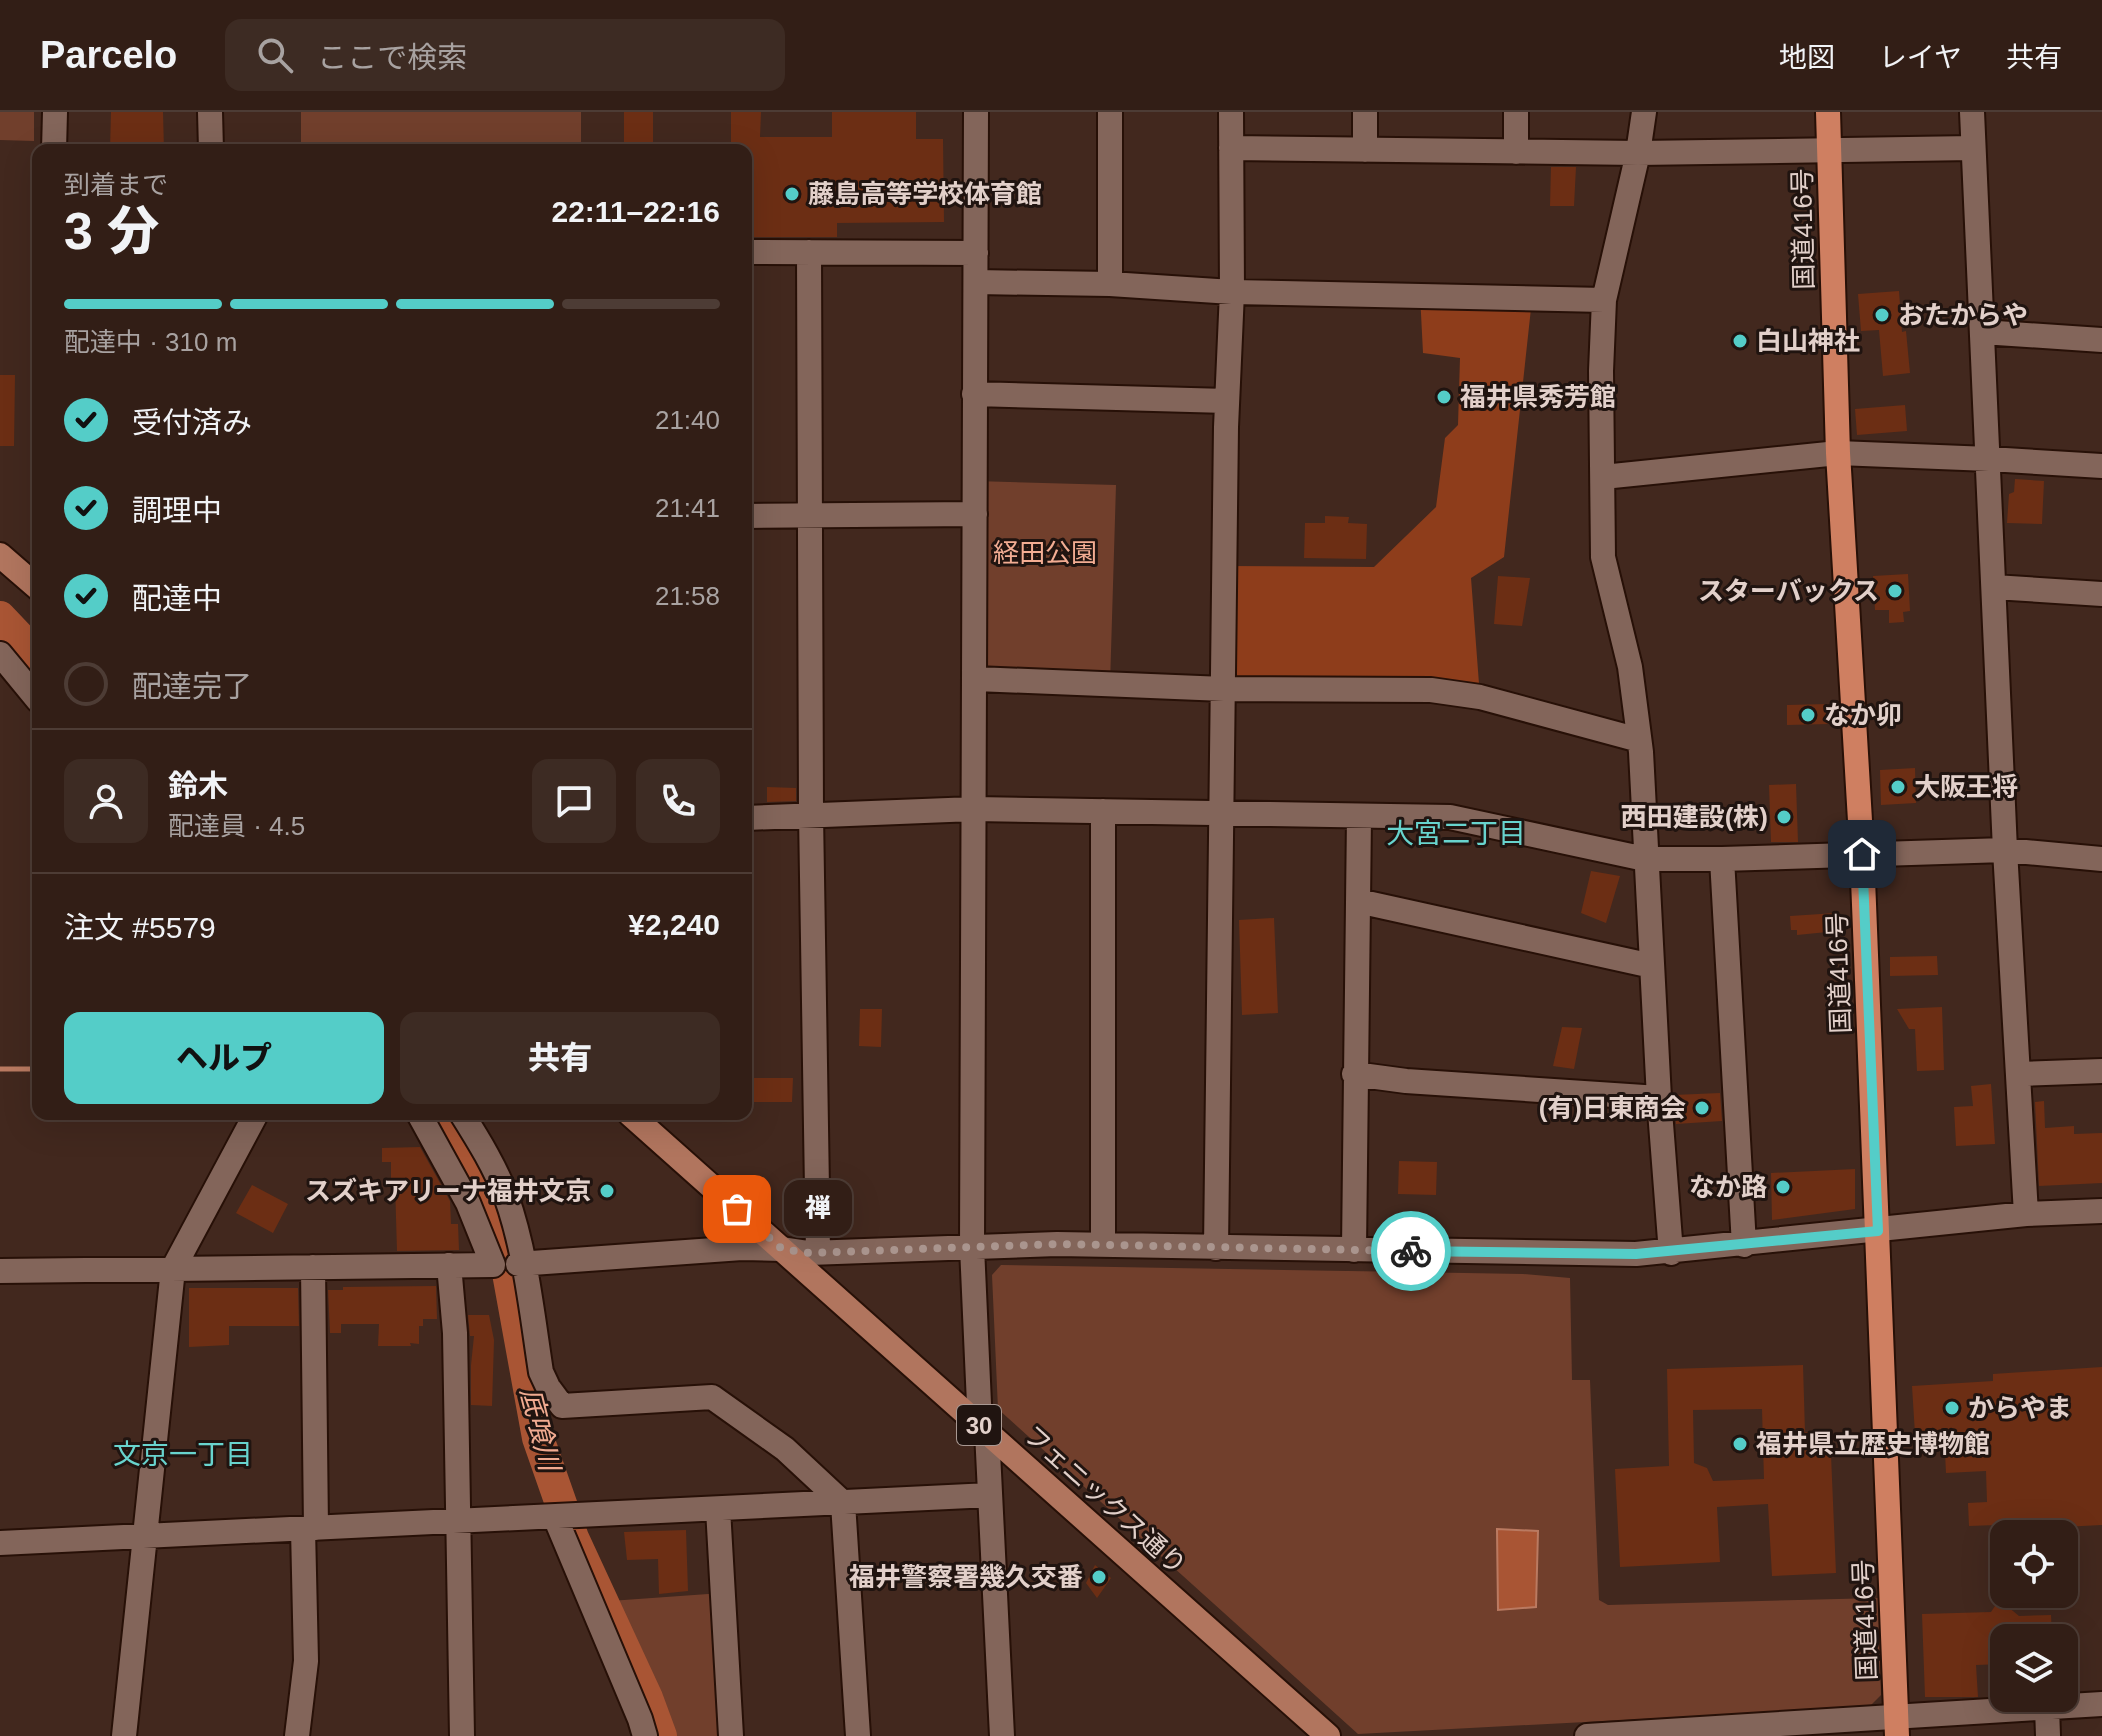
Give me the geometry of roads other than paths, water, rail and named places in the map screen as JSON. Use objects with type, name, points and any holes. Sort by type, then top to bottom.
[{"type":"highway","name":"国道416号","points":[[1828,112],[1838,453],[1862,854],[1897,1726]]},
{"type":"main road","points":[[0,555],[32,583]]},
{"type":"main road","name":"フェニックス通り","points":[[647,1120],[782,1249],[1328,1736]]},
{"type":"street","points":[[54,144],[55,112]]},
{"type":"street","points":[[210,112],[211,144]]},
{"type":"street","points":[[976,112],[972,1247],[990,1495],[1002,1736]]},
{"type":"street","points":[[1110,112],[1110,284]]},
{"type":"street","points":[[1216,1248],[1227,401],[1232,292],[1231,112]]},
{"type":"street","points":[[1365,112],[1365,150]]},
{"type":"street","points":[[1516,112],[1516,152]]},
{"type":"street","points":[[1644,112],[1638,153],[1604,300],[1601,371],[1603,557],[1630,667],[1639,740],[1671,1253]]},
{"type":"street","points":[[1972,112],[2005,850],[2026,1214]]},
{"type":"street","points":[[1231,148],[1638,153],[1973,148]]},
{"type":"street","points":[[752,252],[976,253]]},
{"type":"street","points":[[809,252],[811,814],[818,1252]]},
{"type":"street","points":[[976,282],[1110,284],[1232,292],[1604,300]]},
{"type":"street","points":[[1982,332],[2102,340]]},
{"type":"street","points":[[974,394],[1227,401]]},
{"type":"street","points":[[1603,477],[1838,453],[2102,466]]},
{"type":"street","points":[[752,516],[975,514]]},
{"type":"street","points":[[1994,587],[2102,594]]},
{"type":"street","points":[[0,654],[32,693]]},
{"type":"street","points":[[976,679],[1224,689],[1431,690],[1480,697],[1639,740]]},
{"type":"street","points":[[752,818],[974,809],[1450,817],[1645,859],[2005,850],[2102,859]]},
{"type":"street","points":[[1103,811],[1103,1245]]},
{"type":"street","points":[[1354,1250],[1359,816]]},
{"type":"street","points":[[1722,859],[1744,1245]]},
{"type":"street","points":[[1358,901],[1652,966]]},
{"type":"street","points":[[2019,1074],[2102,1071]]},
{"type":"street","points":[[1354,1074],[1406,1081],[1659,1098]]},
{"type":"street","points":[[124,1736],[173,1269],[253,1120]]},
{"type":"street","points":[[0,1271],[493,1265],[468,1203],[422,1120]]},
{"type":"street","points":[[466,1120],[490,1159],[506,1198],[541,1372],[562,1406],[712,1397],[785,1449],[843,1503],[858,1736]]},
{"type":"street","points":[[521,1264],[742,1248],[818,1252],[1103,1245],[1581,1255],[1671,1253],[2026,1214],[2102,1211]]},
{"type":"street","points":[[449,1265],[455,1333],[462,1736]]},
{"type":"street","points":[[297,1736],[306,1661],[313,1267]]},
{"type":"street","points":[[0,1543],[990,1495]]},
{"type":"street","points":[[718,1509],[731,1736]]},
{"type":"street","points":[[555,1517],[645,1736]]},
{"type":"street","points":[[2078,1705],[2102,1704]]},
{"type":"street","points":[[1587,1736],[1897,1726],[2008,1712]]},
{"type":"street","points":[[2047,1712],[2048,1736]]},
{"type":"waterway","name":"底喰川","points":[[0,617],[32,651]]},
{"type":"waterway","points":[[0,1069],[32,1069]]},
{"type":"waterway","name":"底喰川","points":[[448,1120],[487,1194],[504,1251],[538,1438],[573,1538],[647,1698],[661,1736]]},
{"type":"place","name":"藤島高等学校体育館","points":[[792,194]]},
{"type":"place","name":"おたからや","points":[[1882,315]]},
{"type":"place","name":"白山神社","points":[[1740,341]]},
{"type":"place","name":"福井県秀芳館","points":[[1444,397]]},
{"type":"place","name":"スターバックス","points":[[1895,591]]},
{"type":"place","name":"なか卯","points":[[1808,715]]},
{"type":"place","name":"大阪王将","points":[[1898,787]]},
{"type":"place","name":"西田建設(株)","points":[[1784,817]]},
{"type":"place","name":"(有)日東商会","points":[[1702,1108]]},
{"type":"place","name":"なか路","points":[[1783,1187]]},
{"type":"place","name":"スズキアリーナ福井文京","points":[[607,1191]]},
{"type":"place","name":"禅","points":[[737,1209]]},
{"type":"place","name":"からやま","points":[[1952,1408]]},
{"type":"place","name":"福井県立歴史博物館","points":[[1740,1444]]},
{"type":"place","name":"福井警察署幾久交番","points":[[1099,1577]]},
{"type":"district","name":"大宮二丁目","points":[[1456,833]]},
{"type":"district","name":"文京一丁目","points":[[183,1454]]},
{"type":"park label","name":"経田公園","points":[[1045,553]]}]
